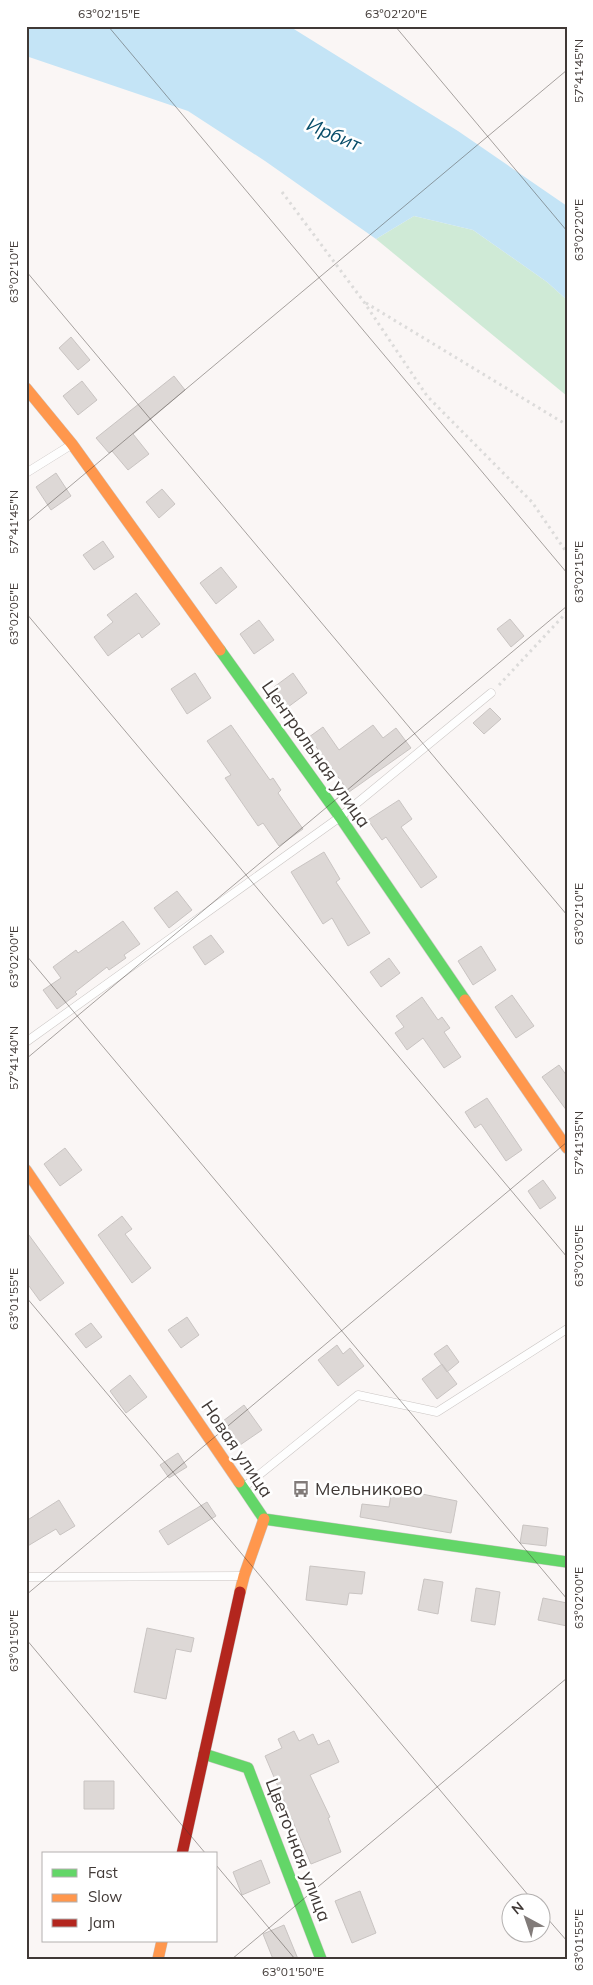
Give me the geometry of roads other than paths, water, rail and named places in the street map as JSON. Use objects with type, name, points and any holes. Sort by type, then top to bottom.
[{"type":"street","name":"Центральная улица","points":[[26,388],[72,444],[340,817],[567,1148]]},
{"type":"street","name":"Новая улица","points":[[26,1170],[264,1519],[567,1562]]},
{"type":"street","points":[[182,1852],[244,1576],[264,1519]]},
{"type":"street","name":"Цветочная улица","points":[[204,1754],[248,1768],[321,1959]]},
{"type":"street","points":[[158,1959],[162,1942]]},
{"type":"lane","points":[[26,473],[72,444]]},
{"type":"lane","points":[[26,1042],[340,817],[491,693]]},
{"type":"lane","points":[[242,1489],[358,1395],[437,1412],[567,1329]]},
{"type":"lane","points":[[26,1577],[244,1576]]},
{"type":"water","name":"Ирбит","points":[[26,26],[289,26],[458,131],[567,206],[567,300],[547,282],[473,230],[414,216],[376,239],[265,161],[188,111],[26,56]]},
{"type":"place","name":"Мельниково","points":[[301,1489]]}]
